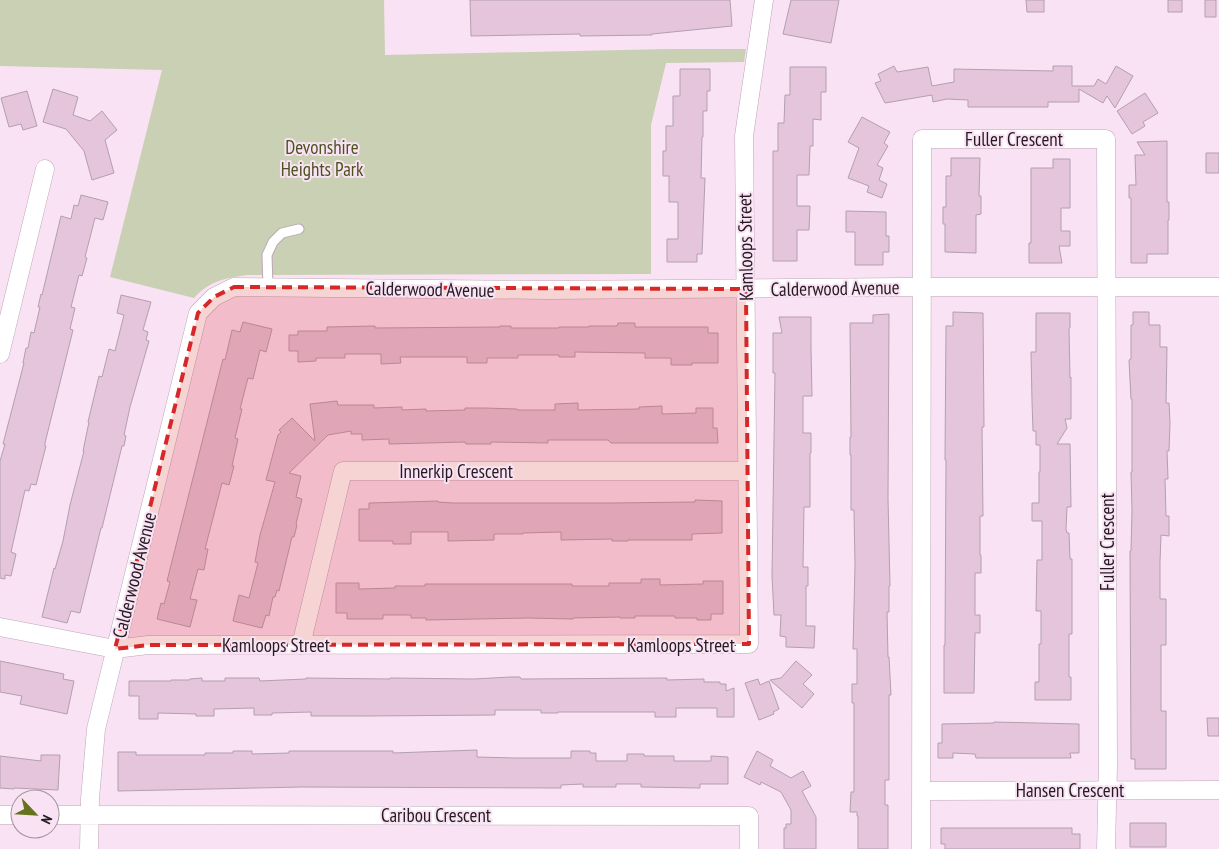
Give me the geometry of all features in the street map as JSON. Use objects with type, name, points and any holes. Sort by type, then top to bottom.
[{"type":"street","name":"Kamloops Street","points":[[0,627],[115,649],[148,645],[749,644],[744,136],[764,0]]},
{"type":"street","name":"Fuller Crescent","points":[[921,849],[922,139],[1106,139],[1108,790],[1106,849]]},
{"type":"street","points":[[0,354],[45,169]]},
{"type":"street","name":"Calderwood Avenue","points":[[89,849],[89,815],[96,729],[198,313],[214,297],[234,287],[539,290],[1219,287]]},
{"type":"street","name":"Innerkip Crescent","points":[[301,645],[343,471],[748,471]]},
{"type":"street","name":"Hansen Crescent","points":[[921,790],[1219,790]]},
{"type":"street","points":[[60,815],[89,815]]},
{"type":"street","name":"Caribou Crescent","points":[[89,815],[749,816],[749,849]]},
{"type":"lane","points":[[268,288],[267,255],[273,242],[282,233],[299,229]]},
{"type":"highlighted area","points":[[234,287],[746,289],[749,644],[148,645],[115,649],[198,313],[214,297]]},
{"type":"green space","name":"Devonshire Heights Park","points":[[0,0],[384,0],[385,55],[746,49],[744,62],[666,63],[651,125],[651,274],[247,275],[218,281],[194,298],[110,277],[162,70],[0,66]]},
{"type":"building","points":[[470,0],[730,0],[732,26],[652,35],[471,36]]},
{"type":"building","points":[[791,0],[839,0],[831,43],[783,34]]},
{"type":"building","points":[[1026,0],[1044,0],[1044,12],[1027,12]]},
{"type":"building","points":[[1168,0],[1182,0],[1182,12],[1168,12]]},
{"type":"building","points":[[1205,0],[1216,0],[1216,17],[1205,17]]},
{"type":"building","points":[[894,66],[897,72],[928,67],[932,86],[954,82],[954,69],[1053,71],[1053,66],[1072,66],[1072,86],[1094,86],[1098,79],[1106,84],[1116,66],[1133,76],[1115,108],[1107,96],[1103,103],[1079,89],[1079,102],[1048,102],[1048,107],[968,107],[968,100],[947,99],[933,102],[932,95],[885,103],[875,83],[881,81],[878,74]]},
{"type":"building","points":[[790,67],[826,67],[826,92],[821,92],[821,120],[813,119],[813,146],[810,146],[809,175],[797,175],[797,206],[810,206],[809,230],[797,230],[797,261],[773,261],[773,151],[778,151],[778,123],[784,123],[785,95],[790,95]]},
{"type":"building","points":[[680,69],[710,69],[710,91],[707,91],[707,111],[703,111],[701,178],[705,178],[702,254],[697,254],[697,262],[667,262],[667,239],[678,239],[678,202],[669,202],[669,176],[663,176],[663,151],[666,151],[666,126],[673,126],[673,96],[680,96]]},
{"type":"building","points":[[53,89],[78,97],[73,115],[90,121],[102,111],[117,130],[105,140],[114,173],[92,180],[84,151],[66,129],[43,122]]},
{"type":"building","points":[[27,91],[37,126],[23,130],[21,124],[9,127],[1,98]]},
{"type":"building","points":[[1145,93],[1158,113],[1143,122],[1145,126],[1132,134],[1117,111]]},
{"type":"building","points":[[862,117],[890,132],[884,143],[888,146],[877,165],[883,168],[879,180],[887,184],[882,198],[867,192],[869,186],[848,178],[859,148],[848,142]]},
{"type":"building","points":[[1167,141],[1168,254],[1147,254],[1147,263],[1131,263],[1131,198],[1129,198],[1129,185],[1136,185],[1135,155],[1145,155],[1137,142]]},
{"type":"building","points":[[1206,153],[1219,153],[1219,173],[1206,173]]},
{"type":"building","points":[[951,158],[980,158],[979,196],[981,196],[981,214],[976,215],[976,253],[945,252],[943,207],[946,207],[946,176],[951,176]]},
{"type":"building","points":[[1053,159],[1070,159],[1070,208],[1061,208],[1061,231],[1070,231],[1070,246],[1059,246],[1062,263],[1029,263],[1029,243],[1031,243],[1031,168],[1053,168]]},
{"type":"building","points":[[81,195],[108,202],[103,220],[95,218],[82,276],[79,275],[71,307],[75,308],[70,329],[73,330],[36,485],[31,484],[29,491],[25,490],[11,552],[16,554],[11,576],[5,575],[5,579],[0,578],[0,461],[5,444],[3,444],[24,363],[26,348],[28,348],[31,332],[34,333],[41,294],[61,216],[71,219],[74,205],[78,206]]},
{"type":"building","points":[[846,211],[886,212],[886,236],[889,236],[889,252],[883,252],[883,265],[855,265],[855,232],[846,232]]},
{"type":"building","points":[[121,295],[151,302],[143,330],[148,332],[146,340],[149,341],[130,407],[124,435],[126,436],[124,446],[122,446],[80,613],[71,611],[67,623],[42,617],[63,541],[99,376],[102,377],[109,349],[115,351],[124,315],[117,313]]},
{"type":"building","points":[[953,312],[983,313],[983,516],[980,516],[981,573],[975,573],[975,615],[980,615],[980,633],[975,633],[974,693],[944,693],[946,326],[953,326]]},
{"type":"building","points":[[1133,312],[1149,312],[1149,325],[1160,325],[1160,347],[1167,347],[1166,403],[1169,403],[1170,423],[1169,451],[1167,451],[1168,479],[1165,479],[1166,516],[1169,516],[1169,536],[1161,535],[1160,562],[1160,599],[1166,599],[1166,645],[1161,645],[1161,711],[1166,711],[1166,769],[1135,769],[1135,759],[1131,759],[1130,551],[1132,399],[1129,360],[1131,359]]},
{"type":"building","points":[[1036,313],[1070,313],[1071,419],[1065,419],[1067,428],[1057,444],[1070,444],[1071,507],[1067,507],[1066,529],[1067,533],[1069,533],[1070,559],[1072,559],[1072,634],[1069,634],[1071,700],[1035,700],[1035,682],[1039,682],[1039,644],[1041,644],[1041,611],[1036,611],[1037,560],[1042,560],[1042,521],[1032,521],[1032,503],[1039,503],[1040,472],[1040,445],[1036,445],[1036,431],[1033,431],[1032,401],[1031,352],[1036,352]]},
{"type":"building","points":[[889,314],[888,498],[890,586],[889,612],[887,612],[891,695],[889,695],[889,780],[885,780],[885,805],[888,805],[888,849],[858,849],[858,816],[857,812],[850,812],[851,792],[854,792],[854,703],[852,703],[852,684],[857,684],[857,649],[853,649],[855,565],[854,510],[851,510],[850,323],[873,323],[873,315]]},
{"type":"building","points":[[779,317],[811,317],[812,396],[803,396],[803,433],[811,433],[811,453],[810,507],[804,507],[803,567],[808,567],[806,626],[815,626],[814,648],[786,647],[786,637],[780,636],[781,615],[774,615],[772,576],[775,373],[773,373],[773,333],[782,333]]},
{"type":"building","points":[[243,322],[272,329],[266,352],[260,350],[253,379],[248,378],[235,438],[238,439],[232,466],[234,466],[229,485],[222,483],[205,549],[208,549],[204,570],[198,569],[190,599],[197,600],[190,627],[157,619],[161,603],[164,604],[170,582],[167,581],[223,359],[225,360],[232,330],[240,332]]},
{"type":"building","points":[[618,323],[635,323],[635,327],[708,327],[708,333],[718,333],[718,363],[671,365],[671,358],[645,358],[645,353],[575,352],[575,357],[518,355],[518,358],[487,358],[487,363],[467,363],[467,357],[400,357],[401,363],[381,364],[381,354],[345,354],[345,358],[316,358],[316,361],[298,362],[298,351],[289,351],[289,335],[298,335],[298,331],[327,331],[327,327],[511,326],[511,328],[559,328],[617,326]]},
{"type":"building","points":[[337,401],[338,405],[374,405],[374,408],[402,407],[402,410],[426,409],[426,411],[465,410],[465,408],[555,410],[555,404],[578,403],[578,410],[639,409],[639,407],[662,406],[662,414],[696,413],[696,408],[713,408],[713,428],[717,428],[718,443],[611,443],[608,440],[548,440],[548,443],[491,442],[491,444],[466,444],[465,442],[389,444],[389,439],[362,440],[362,434],[351,434],[351,431],[328,435],[289,473],[301,476],[296,497],[302,499],[279,591],[277,590],[275,597],[273,597],[269,616],[266,615],[262,628],[233,621],[239,595],[249,598],[258,563],[255,562],[260,535],[275,482],[266,480],[278,435],[281,432],[279,430],[292,418],[315,441],[310,404]]},
{"type":"building","points":[[695,500],[722,501],[722,533],[692,534],[692,540],[561,540],[561,532],[494,534],[494,540],[448,541],[448,532],[411,532],[411,544],[393,544],[393,541],[359,541],[359,509],[369,509],[369,503],[438,501],[453,503],[612,503],[695,502]]},
{"type":"building","points":[[641,579],[660,579],[660,585],[703,584],[703,581],[723,581],[723,614],[711,614],[711,620],[675,618],[675,616],[635,616],[635,618],[426,620],[426,618],[411,618],[411,615],[383,615],[383,619],[347,619],[347,613],[336,613],[336,583],[359,583],[359,589],[425,586],[425,584],[572,584],[572,586],[609,586],[609,583],[641,583]]},
{"type":"building","points":[[0,661],[64,674],[63,679],[74,681],[67,714],[20,704],[22,696],[0,692]]},
{"type":"building","points":[[796,661],[812,675],[803,684],[814,694],[802,708],[770,680],[781,678]]},
{"type":"building","points":[[520,677],[521,679],[704,679],[704,682],[726,684],[726,691],[734,688],[734,717],[717,717],[717,708],[676,708],[676,717],[655,717],[655,712],[541,713],[541,710],[495,710],[495,715],[311,716],[311,712],[254,715],[254,708],[214,709],[214,716],[158,713],[158,719],[139,719],[139,696],[129,696],[129,681],[171,681],[202,678],[202,681],[225,681],[225,678],[259,678],[260,681],[306,678],[474,679]]},
{"type":"building","points":[[758,679],[760,685],[769,681],[779,709],[773,712],[774,714],[759,720],[745,683]]},
{"type":"building","points":[[1207,718],[1219,718],[1219,736],[1208,736]]},
{"type":"building","points":[[994,722],[1079,724],[1079,753],[1070,753],[1071,758],[976,758],[975,754],[953,753],[953,758],[938,758],[938,743],[942,743],[942,724]]},
{"type":"building","points":[[477,750],[477,757],[515,758],[571,758],[571,751],[590,751],[590,753],[596,753],[596,761],[627,761],[627,754],[674,756],[674,761],[711,761],[711,756],[728,757],[728,784],[700,784],[700,788],[641,787],[641,784],[616,784],[616,787],[583,787],[583,784],[561,785],[561,788],[302,787],[118,791],[118,752],[136,752],[136,755],[205,755],[205,753],[233,753],[233,751],[252,751],[252,754],[289,753],[289,751],[393,751],[393,753]]},
{"type":"building","points":[[757,751],[773,760],[770,766],[791,778],[803,771],[811,786],[802,791],[816,817],[816,849],[784,849],[784,828],[786,828],[786,824],[791,824],[791,810],[781,792],[761,782],[760,785],[744,777]]},
{"type":"building","points":[[41,755],[60,755],[58,789],[0,788],[0,756],[41,761]]},
{"type":"building","points":[[1130,823],[1166,823],[1166,847],[1130,847]]},
{"type":"building","points":[[941,828],[1072,828],[1072,834],[1080,834],[1080,849],[945,849],[945,844],[941,844]]}]
